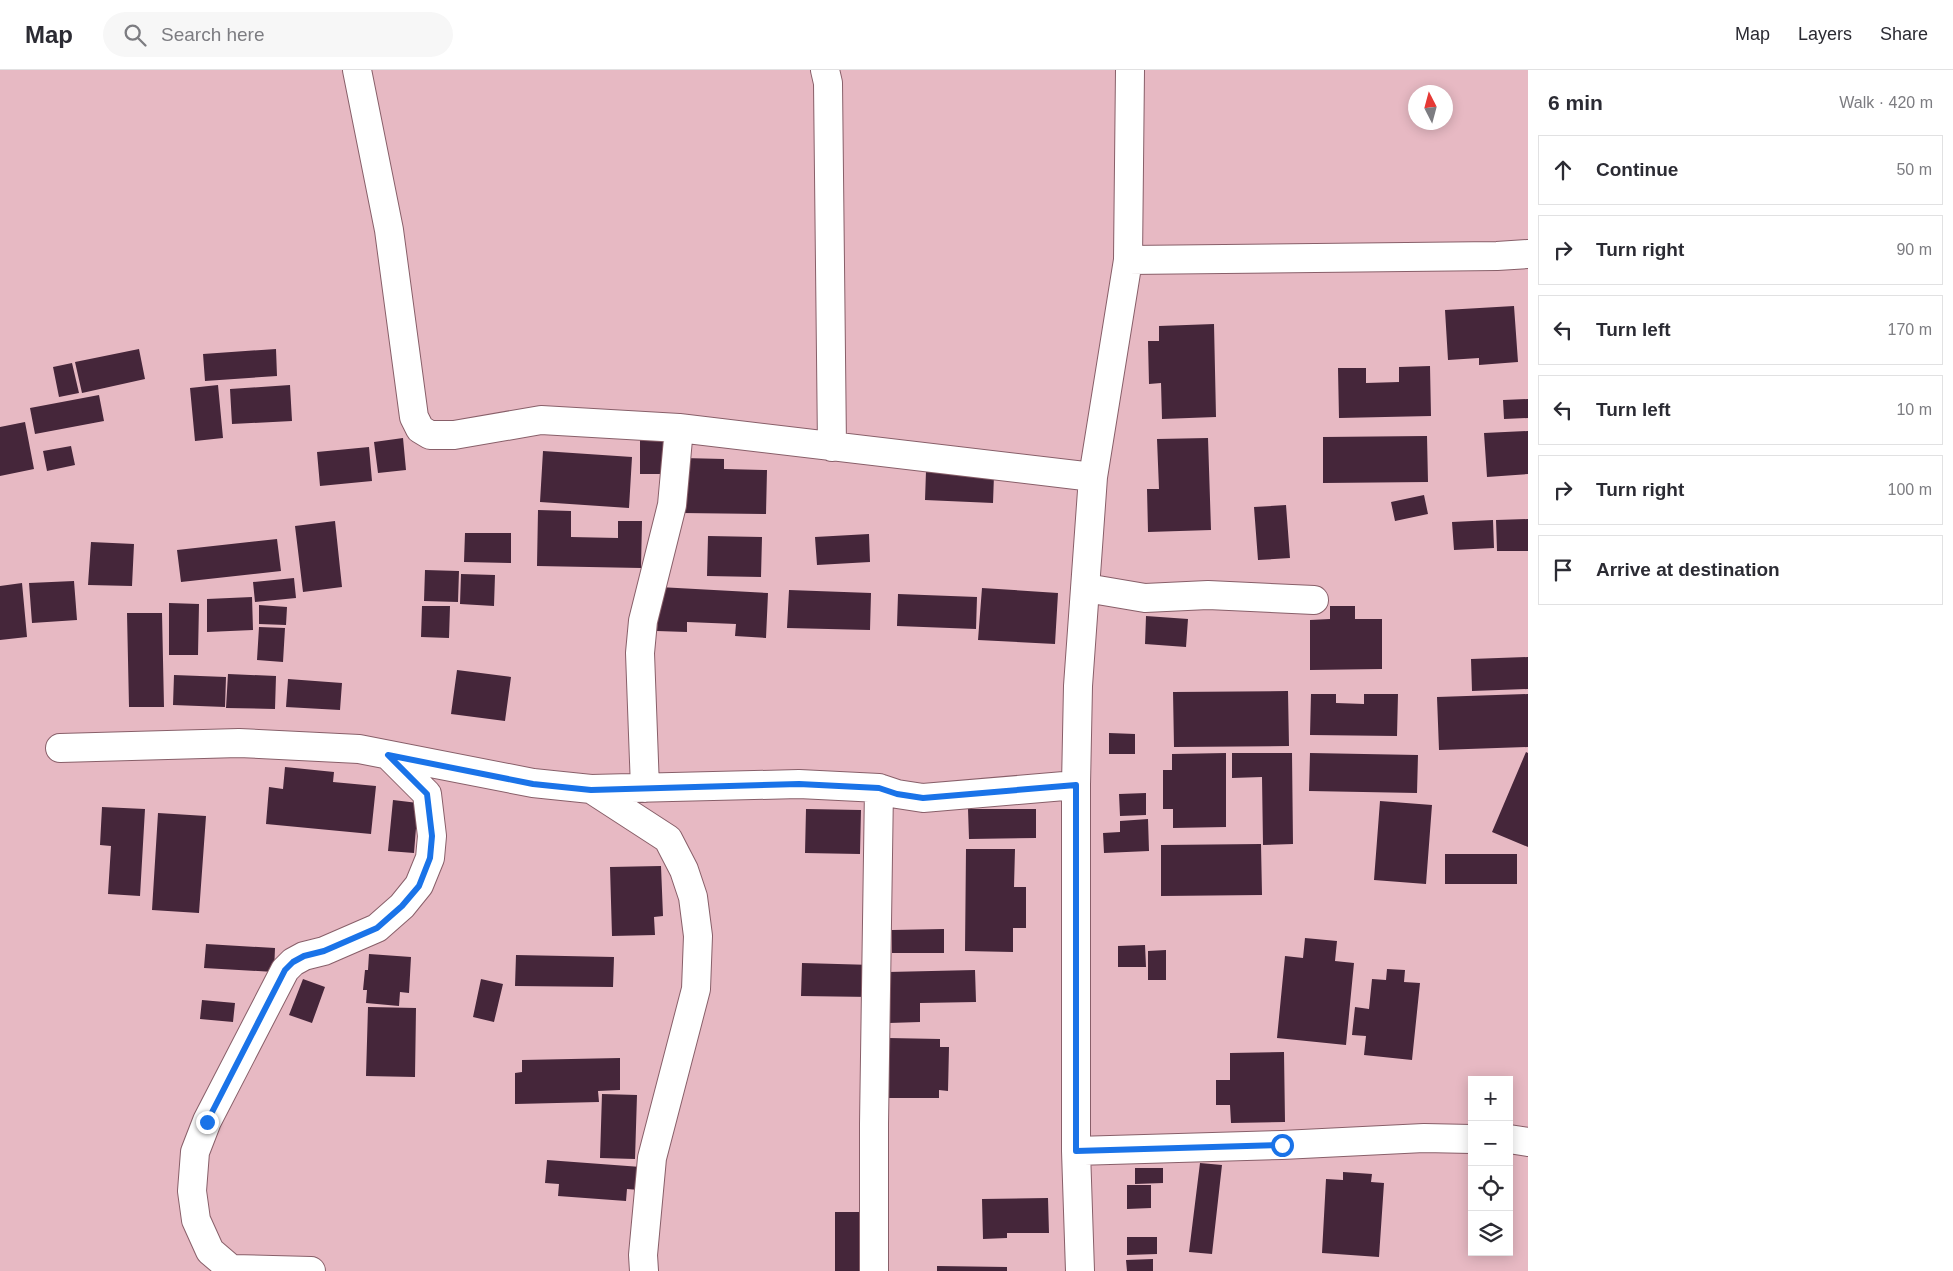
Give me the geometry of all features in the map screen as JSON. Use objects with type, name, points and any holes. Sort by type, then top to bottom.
[{"type":"street","points":[[357,70],[390,230],[414,418],[420,430],[430,435],[454,435],[541,420],[679,428],[1092,477]]},
{"type":"street","points":[[825,70],[828,83],[832,447]]},
{"type":"street","points":[[1080,1271],[1076,1151],[1076,785],[1078,686],[1092,477],[1128,260],[1130,70]]},
{"type":"street","points":[[1128,260],[1497,256],[1528,254]]},
{"type":"street","points":[[645,788],[640,653],[643,621],[672,505],[679,428]]},
{"type":"street","points":[[1086,588],[1145,598],[1208,595],[1314,600]]},
{"type":"street","points":[[60,748],[239,743],[359,749],[533,784],[591,790],[799,784],[879,788],[897,794],[923,798],[1076,785]]},
{"type":"street","points":[[311,1271],[231,1269],[210,1251],[196,1220],[192,1191],[195,1152],[207,1122],[285,970],[293,962],[304,956],[324,951],[377,928],[402,906],[419,886],[430,858],[432,836],[427,794],[388,755]]},
{"type":"street","points":[[874,1271],[879,788]]},
{"type":"street","points":[[591,790],[668,839],[684,870],[693,897],[698,936],[696,989],[652,1158],[643,1255],[644,1271]]},
{"type":"street","points":[[1076,1151],[1468,1138]]},
{"type":"street","points":[[1513,1140],[1528,1142]]},
{"type":"building","points":[[1514,306],[1518,362],[1479,365],[1479,358],[1448,360],[1445,310]]},
{"type":"building","points":[[1214,324],[1216,417],[1162,419],[1161,383],[1149,384],[1148,341],[1159,341],[1159,326]]},
{"type":"building","points":[[139,349],[145,379],[82,393],[75,362]]},
{"type":"building","points":[[276,349],[277,376],[205,381],[203,354]]},
{"type":"building","points":[[72,363],[79,393],[59,397],[53,367]]},
{"type":"building","points":[[1430,366],[1431,416],[1339,418],[1338,368],[1366,368],[1366,383],[1399,382],[1399,367]]},
{"type":"building","points":[[218,385],[223,438],[195,441],[190,388]]},
{"type":"building","points":[[290,385],[292,421],[232,424],[230,389]]},
{"type":"building","points":[[99,395],[104,421],[35,434],[30,408]]},
{"type":"building","points":[[1528,399],[1528,418],[1504,419],[1503,400]]},
{"type":"building","points":[[25,422],[34,469],[0,476],[0,427]]},
{"type":"building","points":[[1528,431],[1528,474],[1487,477],[1484,433]]},
{"type":"building","points":[[640,436],[668,437],[667,474],[640,474]]},
{"type":"building","points":[[1427,436],[1428,482],[1323,483],[1323,437]]},
{"type":"building","points":[[403,438],[406,470],[378,473],[374,442]]},
{"type":"building","points":[[1208,438],[1211,530],[1148,532],[1147,489],[1159,489],[1157,439]]},
{"type":"building","points":[[71,446],[75,465],[47,471],[43,451]]},
{"type":"building","points":[[369,447],[372,481],[320,486],[317,452]]},
{"type":"building","points":[[543,451],[632,457],[629,508],[540,502]]},
{"type":"building","points":[[683,458],[724,459],[724,469],[767,470],[766,514],[682,513]]},
{"type":"building","points":[[926,471],[994,475],[993,503],[925,500]]},
{"type":"building","points":[[1424,495],[1428,514],[1395,521],[1391,502]]},
{"type":"building","points":[[1286,505],[1290,558],[1258,560],[1254,507]]},
{"type":"building","points":[[538,510],[571,511],[571,537],[618,538],[618,521],[642,521],[641,568],[537,566]]},
{"type":"building","points":[[1528,519],[1528,551],[1497,551],[1496,520]]},
{"type":"building","points":[[1493,520],[1494,548],[1454,550],[1452,522]]},
{"type":"building","points":[[335,521],[342,587],[303,592],[295,526]]},
{"type":"building","points":[[465,533],[511,533],[511,563],[464,562]]},
{"type":"building","points":[[869,534],[870,562],[817,565],[815,537]]},
{"type":"building","points":[[708,536],[762,537],[761,577],[707,576]]},
{"type":"building","points":[[277,539],[281,571],[181,582],[177,550]]},
{"type":"building","points":[[91,542],[134,544],[132,586],[88,585]]},
{"type":"building","points":[[425,570],[459,571],[458,602],[424,601]]},
{"type":"building","points":[[461,574],[495,575],[494,606],[460,604]]},
{"type":"building","points":[[294,578],[296,598],[255,602],[253,582]]},
{"type":"building","points":[[74,581],[77,620],[32,623],[29,583]]},
{"type":"building","points":[[22,583],[27,637],[0,640],[0,586]]},
{"type":"building","points":[[659,587],[768,593],[766,638],[735,636],[736,624],[687,622],[687,632],[657,631]]},
{"type":"building","points":[[982,588],[1058,593],[1055,644],[978,640]]},
{"type":"building","points":[[789,590],[871,593],[870,630],[787,628]]},
{"type":"building","points":[[898,594],[977,597],[976,629],[897,626]]},
{"type":"building","points":[[252,597],[253,630],[207,632],[207,599]]},
{"type":"building","points":[[169,603],[199,604],[198,655],[169,655]]},
{"type":"building","points":[[259,605],[287,607],[286,625],[259,624]]},
{"type":"building","points":[[422,606],[450,606],[449,638],[421,637]]},
{"type":"building","points":[[1330,606],[1355,606],[1355,619],[1382,619],[1382,669],[1310,670],[1310,620],[1330,619]]},
{"type":"building","points":[[127,613],[162,613],[164,707],[129,707]]},
{"type":"building","points":[[1146,616],[1188,619],[1186,647],[1145,644]]},
{"type":"building","points":[[259,627],[285,628],[283,662],[257,660]]},
{"type":"building","points":[[1528,657],[1528,689],[1472,691],[1471,659]]},
{"type":"building","points":[[457,670],[511,677],[505,721],[451,714]]},
{"type":"building","points":[[228,674],[276,676],[275,709],[226,708]]},
{"type":"building","points":[[174,675],[226,677],[225,707],[173,705]]},
{"type":"building","points":[[288,679],[342,683],[340,710],[286,707]]},
{"type":"building","points":[[1288,691],[1289,746],[1174,747],[1173,692]]},
{"type":"building","points":[[1311,694],[1336,694],[1336,703],[1364,704],[1364,694],[1398,694],[1397,736],[1310,735]]},
{"type":"building","points":[[1528,694],[1528,747],[1439,750],[1437,697]]},
{"type":"building","points":[[1109,733],[1135,734],[1135,754],[1109,754]]},
{"type":"building","points":[[1526,752],[1528,753],[1528,847],[1492,832]]},
{"type":"building","points":[[1226,753],[1226,827],[1173,828],[1173,809],[1163,809],[1163,770],[1172,770],[1172,754]]},
{"type":"building","points":[[1232,753],[1292,753],[1293,844],[1263,845],[1262,777],[1232,778]]},
{"type":"building","points":[[1310,753],[1418,755],[1417,793],[1309,791]]},
{"type":"building","points":[[285,767],[334,772],[333,782],[376,786],[371,834],[266,824],[269,787],[283,789]]},
{"type":"building","points":[[1146,793],[1146,815],[1120,816],[1119,794]]},
{"type":"building","points":[[393,800],[418,803],[414,853],[388,851]]},
{"type":"building","points":[[1380,801],[1432,805],[1426,884],[1374,880]]},
{"type":"building","points":[[102,807],[145,809],[140,896],[108,894],[111,846],[100,845]]},
{"type":"building","points":[[806,809],[861,810],[860,854],[805,853]]},
{"type":"building","points":[[968,809],[1036,809],[1036,838],[969,839]]},
{"type":"building","points":[[158,813],[206,816],[199,913],[152,910]]},
{"type":"building","points":[[1148,819],[1149,851],[1104,853],[1103,833],[1120,832],[1120,821]]},
{"type":"building","points":[[1261,844],[1262,895],[1161,896],[1161,845]]},
{"type":"building","points":[[966,849],[1015,849],[1014,887],[1026,887],[1026,928],[1013,928],[1013,952],[965,951]]},
{"type":"building","points":[[1445,854],[1517,854],[1517,884],[1445,884]]},
{"type":"building","points":[[661,866],[663,916],[654,917],[655,935],[612,936],[610,867]]},
{"type":"building","points":[[944,929],[944,953],[892,953],[892,930]]},
{"type":"building","points":[[1305,938],[1337,941],[1335,961],[1354,963],[1346,1045],[1277,1038],[1285,956],[1303,958]]},
{"type":"building","points":[[206,944],[275,948],[274,972],[204,968]]},
{"type":"building","points":[[1145,945],[1146,967],[1118,967],[1118,946]]},
{"type":"building","points":[[1166,950],[1166,980],[1148,980],[1148,951]]},
{"type":"building","points":[[369,954],[411,957],[409,993],[400,992],[399,1006],[366,1003],[367,990],[363,990],[365,970],[368,970]]},
{"type":"building","points":[[516,955],[614,957],[613,987],[515,986]]},
{"type":"building","points":[[802,963],[873,965],[871,997],[801,996]]},
{"type":"building","points":[[1387,969],[1405,970],[1404,982],[1420,983],[1412,1060],[1364,1055],[1366,1036],[1352,1035],[1355,1007],[1369,1009],[1372,979],[1386,980]]},
{"type":"building","points":[[975,970],[976,1002],[920,1003],[920,1022],[889,1023],[888,972]]},
{"type":"building","points":[[303,979],[325,987],[312,1023],[289,1015]]},
{"type":"building","points":[[481,979],[503,984],[494,1022],[473,1017]]},
{"type":"building","points":[[202,1000],[235,1003],[233,1022],[200,1019]]},
{"type":"building","points":[[368,1007],[416,1008],[415,1077],[366,1076]]},
{"type":"building","points":[[888,1038],[940,1039],[940,1047],[949,1047],[948,1091],[939,1090],[939,1098],[887,1098]]},
{"type":"building","points":[[1284,1052],[1285,1122],[1231,1123],[1230,1105],[1216,1105],[1216,1080],[1230,1080],[1230,1053]]},
{"type":"building","points":[[620,1058],[620,1090],[598,1091],[599,1102],[515,1104],[515,1073],[522,1072],[522,1060]]},
{"type":"building","points":[[602,1094],[637,1095],[635,1159],[600,1158]]},
{"type":"building","points":[[547,1160],[641,1167],[639,1190],[627,1189],[626,1201],[558,1196],[559,1184],[545,1183]]},
{"type":"building","points":[[1200,1163],[1222,1165],[1212,1254],[1189,1252]]},
{"type":"building","points":[[1135,1168],[1163,1168],[1163,1183],[1135,1184]]},
{"type":"building","points":[[1343,1172],[1372,1174],[1371,1182],[1384,1183],[1379,1257],[1322,1253],[1326,1179],[1343,1180]]},
{"type":"building","points":[[1127,1185],[1151,1185],[1151,1208],[1127,1209]]},
{"type":"building","points":[[1048,1198],[1049,1233],[1007,1233],[1007,1238],[983,1239],[982,1199]]},
{"type":"building","points":[[835,1212],[869,1212],[868,1271],[835,1271]]},
{"type":"building","points":[[1127,1237],[1157,1237],[1157,1254],[1127,1255]]},
{"type":"building","points":[[1153,1259],[1153,1271],[1127,1271],[1126,1260]]},
{"type":"building","points":[[937,1266],[1007,1267],[1007,1271],[937,1271]]},
{"type":"route","points":[[207,1122],[285,970],[293,962],[304,956],[324,951],[377,928],[402,906],[419,886],[430,858],[432,836],[427,794],[388,755],[533,784],[591,790],[799,784],[879,788],[897,794],[923,798],[1076,785],[1076,1151],[1282,1145]]}]
